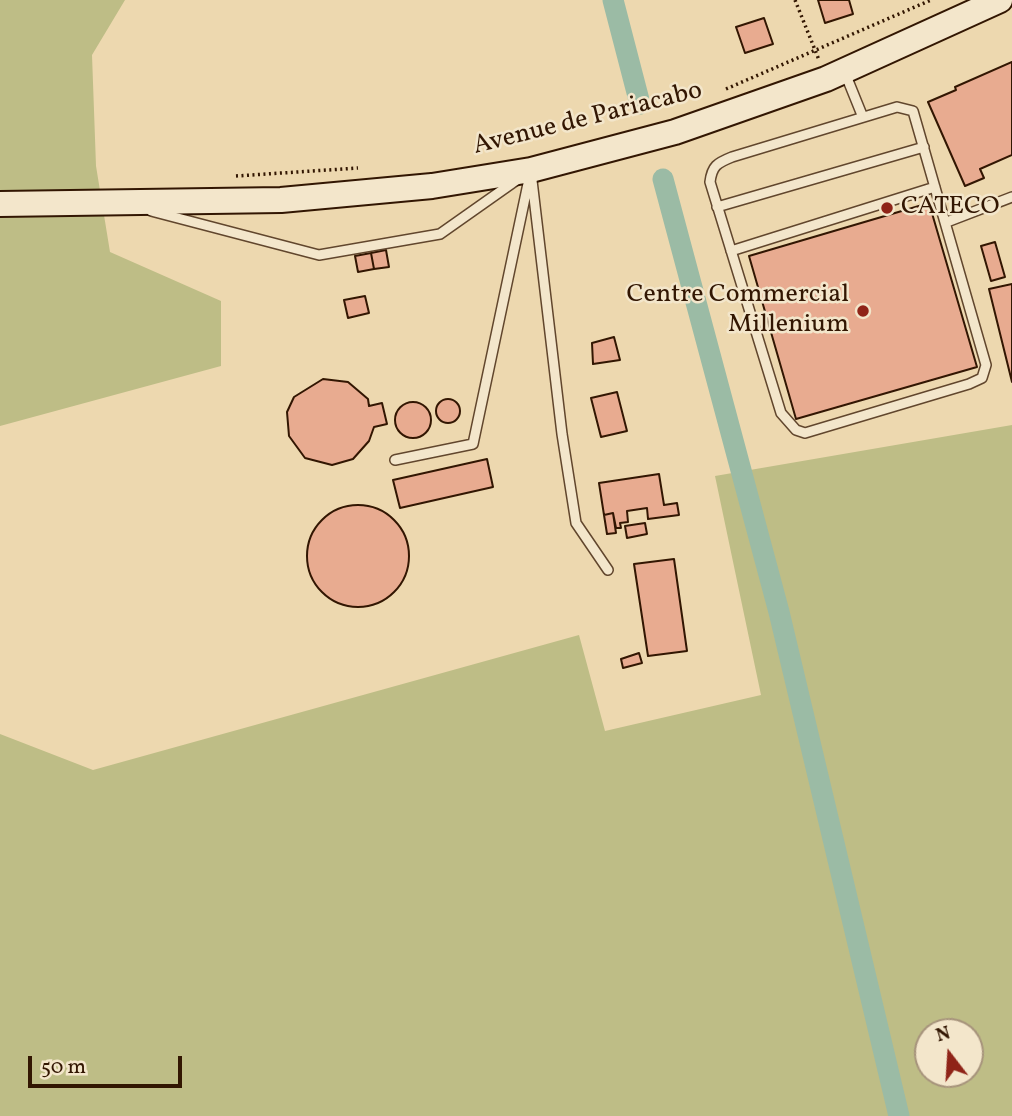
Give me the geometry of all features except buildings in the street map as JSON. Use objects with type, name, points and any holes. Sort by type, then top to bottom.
[{"type":"main road","name":"Avenue de Pariacabo","points":[[0,204],[281,200],[432,186],[531,170],[675,132],[835,75],[1000,0]]},
{"type":"lane","points":[[835,75],[862,115]]},
{"type":"lane","points":[[906,107],[913,111],[924,147],[986,357],[982,378],[805,433],[796,430],[781,413],[717,207],[710,182],[716,164],[862,115],[906,107]]},
{"type":"lane","points":[[717,207],[924,147]]},
{"type":"lane","points":[[120,203],[319,255],[440,234],[531,170]]},
{"type":"lane","points":[[394,460],[473,444],[531,170]]},
{"type":"lane","points":[[531,170],[562,434],[576,523],[608,570]]},
{"type":"lane","points":[[731,251],[935,187]]},
{"type":"lane","points":[[947,222],[1012,197]]},
{"type":"path","points":[[795,0],[814,50],[835,75]]},
{"type":"path","points":[[716,94],[931,0]]},
{"type":"path","points":[[223,177],[371,167]]},
{"type":"shaded area","points":[[0,0],[125,0],[92,55],[96,166],[110,252],[221,301],[221,366],[0,426]]},
{"type":"shaded area","points":[[1012,425],[1012,1116],[0,1116],[0,734],[93,770],[579,635],[605,731],[761,695],[715,476]]},
{"type":"waterway","points":[[613,0],[640,104]]},
{"type":"waterway","points":[[663,179],[779,612],[899,1116]]},
{"type":"place","name":"CATECO","points":[[887,208]]},
{"type":"place","name":"Centre Commercial Millenium","points":[[863,311]]}]
